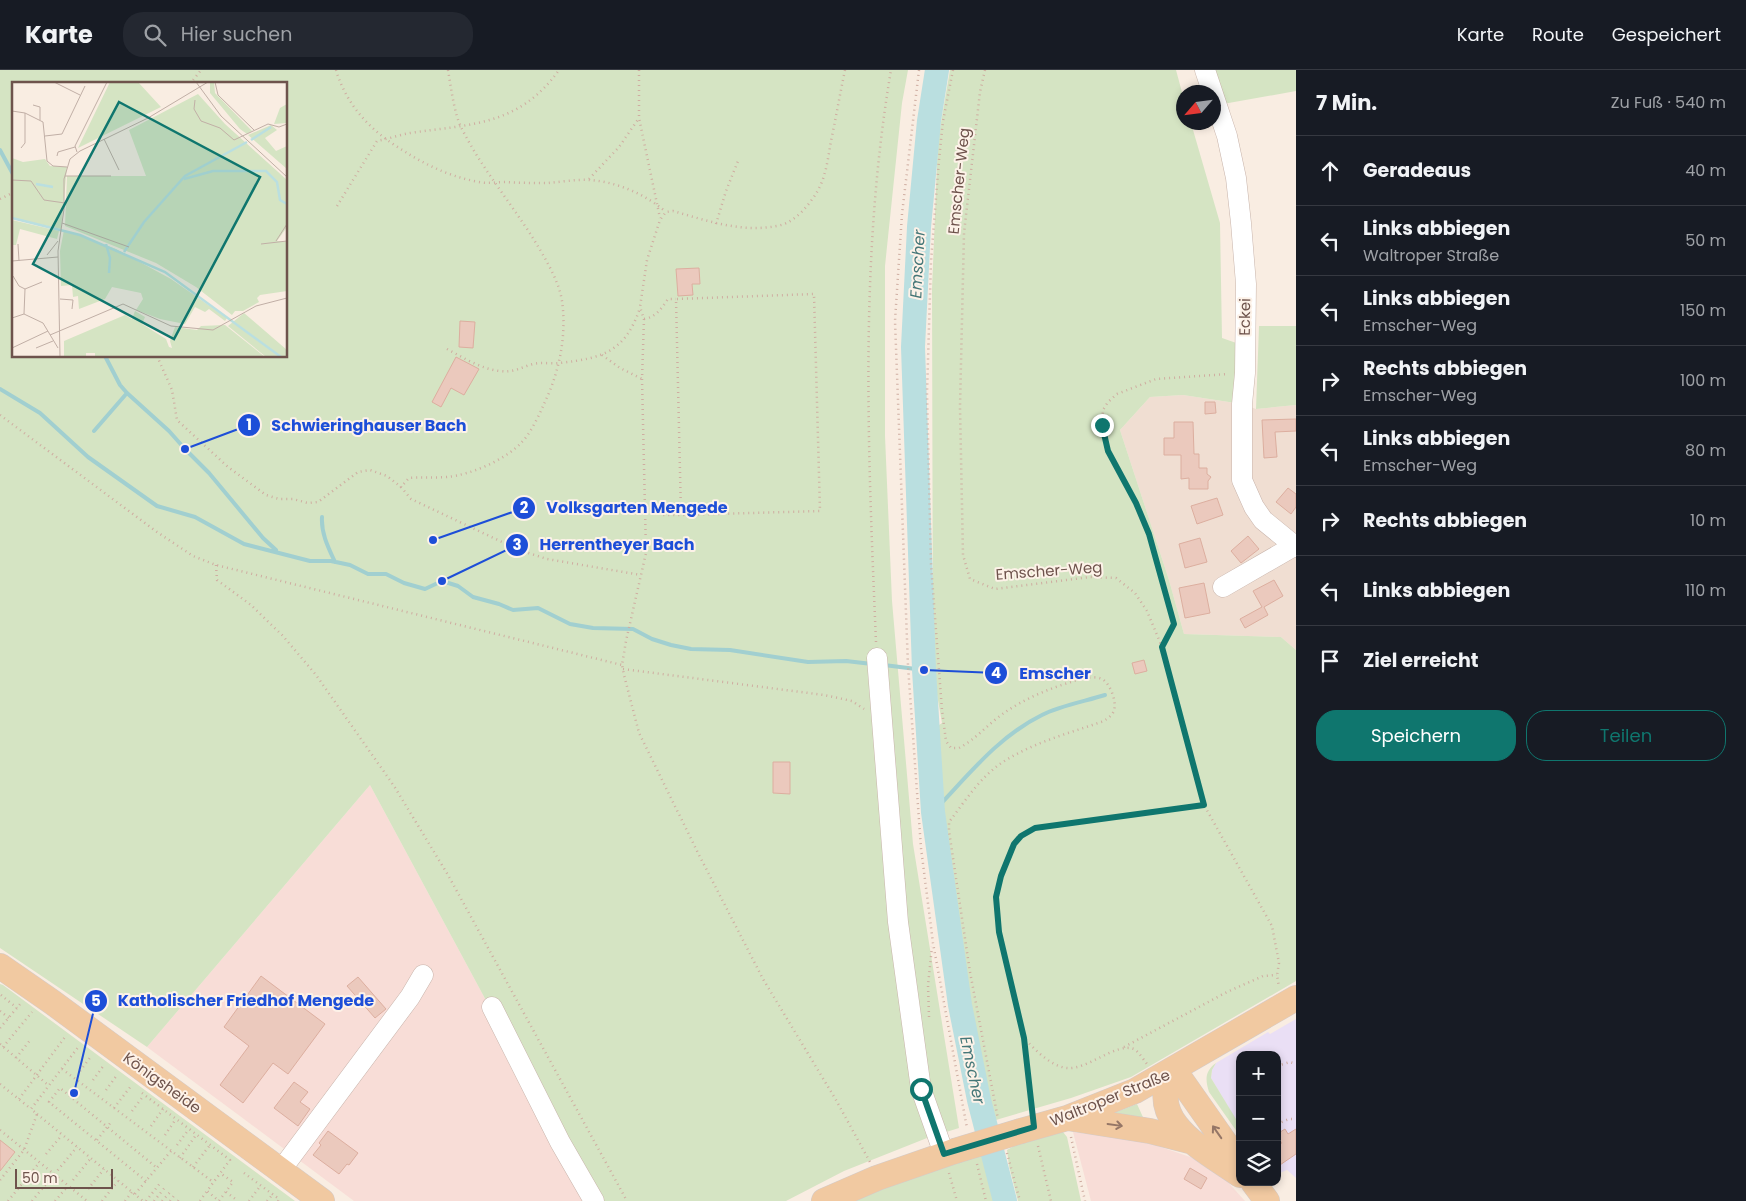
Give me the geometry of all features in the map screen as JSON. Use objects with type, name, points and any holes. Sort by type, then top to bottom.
[{"type":"main road","name":"Königsheide","points":[[0,966],[52,1002],[322,1201]]},
{"type":"main road","points":[[1236,1173],[1175,1126],[1166,1108],[1166,1088],[1162,1070],[1289,1002]]},
{"type":"main road","name":"Waltroper Straße","points":[[824,1201],[877,1178],[949,1152],[1020,1135],[1067,1118],[1135,1091],[1162,1070],[1236,1159]]},
{"type":"main road","points":[[1067,1118],[1150,1131],[1195,1143]]},
{"type":"street","name":"Eckei","points":[[1205,70],[1228,136],[1236,178],[1246,284],[1245,373],[1242,404],[1242,480],[1254,507],[1263,520],[1295,546]]},
{"type":"street","points":[[1223,587],[1295,546]]},
{"type":"street","points":[[877,667],[898,922],[921,1089],[949,1152]]},
{"type":"street","points":[[281,1170],[410,997],[423,975]]},
{"type":"street","points":[[492,1007],[560,1142],[594,1201]]},
{"type":"path","points":[[192,82],[201,70]]},
{"type":"path","points":[[336,70],[340,85],[353,107],[368,125],[386,140],[424,165],[451,176],[481,183],[546,183],[588,180],[613,184],[647,198],[666,212]]},
{"type":"path","points":[[401,487],[409,478],[448,477],[490,465],[521,444],[537,420],[560,363],[563,328],[562,301],[557,285],[540,250],[522,220],[494,182],[461,127],[448,70]]},
{"type":"path","points":[[337,206],[377,141],[408,133],[461,127],[496,120],[536,96],[559,70]]},
{"type":"path","points":[[639,70],[639,118],[660,220]]},
{"type":"path","points":[[447,349],[482,367],[503,372],[514,371],[534,364],[560,363],[602,355],[618,345],[634,324],[640,307],[647,260],[660,220],[666,212],[673,211],[716,224],[741,228],[762,228],[782,225],[795,218],[817,192],[825,171],[845,70]]},
{"type":"path","points":[[877,667],[869,484],[869,307],[878,157],[891,70]]},
{"type":"path","points":[[919,70],[902,214],[895,321],[908,675],[921,848],[932,934],[965,1119]]},
{"type":"path","points":[[953,70],[943,121],[939,160],[931,261],[927,394],[931,564],[946,741],[951,748],[959,748],[1005,712],[1027,700],[1073,681],[1091,678],[1102,679],[1108,685],[1115,709],[1111,716],[1104,721],[1024,749],[1002,762],[982,780],[949,822],[970,972],[998,1120]]},
{"type":"path","name":"Emscher-Weg","points":[[985,70],[980,92],[964,233],[960,417],[963,555],[970,580],[995,589],[1090,577],[1116,578],[1135,593],[1147,611],[1162,647],[1204,805],[1272,926],[1279,963],[1277,975],[1289,1002]]},
{"type":"path","points":[[588,180],[619,147],[639,118]]},
{"type":"path","points":[[716,224],[738,161]]},
{"type":"path","points":[[0,199],[12,193]]},
{"type":"path","points":[[647,198],[652,198],[654,194]]},
{"type":"path","points":[[644,319],[650,318],[657,313],[668,299],[814,294],[820,511],[663,515],[646,505]]},
{"type":"path","points":[[676,299],[681,515]]},
{"type":"path","points":[[640,307],[644,319],[642,379],[646,553],[630,618],[622,665],[639,733],[689,836],[763,979],[836,1100],[872,1165]]},
{"type":"path","points":[[602,355],[620,368],[642,379]]},
{"type":"path","points":[[158,358],[172,390],[177,420],[228,467],[266,494],[279,499],[308,503],[318,502],[358,472],[370,470],[387,476],[401,487],[411,499],[519,550],[546,559],[641,576]]},
{"type":"path","points":[[1162,647],[1174,624],[1149,534],[1136,503],[1108,451],[1102,425],[1103,410],[1108,402],[1118,394],[1156,379],[1245,373]]},
{"type":"path","points":[[0,415],[157,532],[193,556],[216,565],[622,665]]},
{"type":"path","points":[[216,565],[217,580],[251,605],[283,636],[316,675],[394,786],[448,875],[627,1201]]},
{"type":"path","points":[[623,669],[793,690],[852,700],[870,712],[882,727]]},
{"type":"path","points":[[1020,1201],[1020,1135],[1024,1038],[999,932],[996,897],[1001,876],[1014,844],[1021,836],[1035,828],[1204,805]]},
{"type":"path","points":[[1024,1038],[1039,1054],[1062,1067],[1068,1068],[1086,1064],[1124,1047],[1227,992],[1263,976],[1277,975]]},
{"type":"path","points":[[1,995],[17,1008]]},
{"type":"path","points":[[0,1028],[21,1003]]},
{"type":"path","points":[[0,1011],[9,1018]]},
{"type":"path","points":[[32,1012],[1,1045],[49,1086]]},
{"type":"path","points":[[19,1098],[65,1037]]},
{"type":"path","points":[[16,1058],[31,1039]]},
{"type":"path","points":[[31,1109],[79,1046],[117,1075],[106,1090]]},
{"type":"path","points":[[1124,1047],[1135,1050],[1162,1070]]},
{"type":"path","points":[[80,1071],[92,1056]]},
{"type":"path","points":[[1281,1065],[1290,1062],[1296,1064]]},
{"type":"path","points":[[93,1080],[104,1065]]},
{"type":"path","points":[[62,1069],[213,1182]]},
{"type":"path","points":[[124,1080],[230,1160],[201,1200]]},
{"type":"path","points":[[0,1085],[19,1098],[36,1114],[145,1201],[161,1182]]},
{"type":"path","points":[[114,1108],[131,1086]]},
{"type":"path","points":[[146,1181],[50,1102],[60,1088],[157,1168]]},
{"type":"path","points":[[132,1111],[144,1095]]},
{"type":"path","points":[[151,1126],[163,1110]]},
{"type":"path","points":[[0,1180],[24,1150],[36,1114]]},
{"type":"path","points":[[1067,1118],[1085,1201]]},
{"type":"path","points":[[1281,1122],[1289,1118],[1296,1119]]},
{"type":"path","points":[[165,1135],[176,1119]]},
{"type":"path","points":[[96,1140],[111,1122]]},
{"type":"path","points":[[177,1145],[189,1129]]},
{"type":"path","points":[[0,1130],[86,1201]]},
{"type":"path","points":[[46,1154],[62,1134]]},
{"type":"path","points":[[180,1158],[196,1135]]},
{"type":"path","points":[[1020,1135],[1051,1201]]},
{"type":"path","points":[[193,1167],[210,1145]]},
{"type":"path","points":[[32,1201],[77,1147]]},
{"type":"path","points":[[125,1201],[146,1181],[171,1151]]},
{"type":"path","points":[[949,1152],[957,1201]]},
{"type":"path","points":[[73,1180],[91,1158]]},
{"type":"path","points":[[8,1201],[40,1163]]},
{"type":"path","points":[[88,1189],[104,1169]]},
{"type":"path","points":[[207,1191],[219,1201],[226,1192],[233,1182],[220,1173]]},
{"type":"path","points":[[244,1173],[273,1194],[279,1199],[278,1201]]},
{"type":"path","points":[[979,1174],[986,1201]]},
{"type":"path","points":[[102,1201],[118,1181]]},
{"type":"path","points":[[249,1201],[261,1185]]},
{"type":"path","points":[[55,1201],[68,1186]]},
{"type":"path","points":[[154,1201],[166,1186]]},
{"type":"path","points":[[162,1201],[172,1190]]},
{"type":"path","points":[[226,1192],[238,1201]]},
{"type":"path","points":[[170,1201],[176,1193]]},
{"type":"path","points":[[268,1201],[273,1194]]},
{"type":"path","points":[[178,1201],[181,1197]]},
{"type":"shaded area","points":[[1183,395],[1242,404],[1256,409],[1296,405],[1296,650],[1281,637],[1184,634],[1169,580],[1120,430],[1150,397]]},
{"type":"shaded area","points":[[370,785],[594,1201],[354,1201],[147,1047]]},
{"type":"shaded area","points":[[1296,1019],[1296,1178],[1287,1170],[1281,1172],[1281,1051],[1236,1051],[1268,1032],[1270,1034]]},
{"type":"shaded area","points":[[1236,1051],[1236,1120],[1211,1078],[1212,1070],[1216,1063]]},
{"type":"shaded area","points":[[1073,1132],[1132,1139],[1199,1160],[1216,1169],[1245,1201],[1091,1201]]},
{"type":"green space","points":[[0,70],[908,70],[902,103],[885,266],[885,436],[892,601],[913,844],[959,1128],[927,1138],[844,1171],[786,1201],[594,1201],[370,785],[147,1047],[0,948]]},
{"type":"green space","points":[[950,70],[1176,70],[1180,85],[1176,85],[1176,130],[1193,130],[1220,223],[1222,338],[1242,345],[1242,404],[1183,395],[1150,397],[1120,430],[1169,580],[1184,634],[1281,637],[1296,650],[1296,981],[1131,1077],[1071,1098],[989,1122],[941,828],[932,730],[942,723],[933,672],[932,289],[938,140]]},
{"type":"green space","points":[[1211,70],[1296,70],[1296,91],[1223,104],[1221,85],[1216,85]]},
{"type":"green space","points":[[1259,326],[1296,326],[1296,405],[1256,409]]},
{"type":"green space","points":[[0,984],[3,985],[295,1201],[0,1201]]},
{"type":"green space","points":[[1216,1063],[1212,1070],[1211,1078],[1236,1119],[1236,1130],[1209,1092],[1207,1076],[1210,1069]]},
{"type":"green space","points":[[1137,1104],[1147,1126],[1106,1116]]},
{"type":"green space","points":[[1063,1132],[1067,1137],[1081,1201],[1018,1201],[1007,1150],[1016,1145]]},
{"type":"green space","points":[[990,1140],[1005,1201],[824,1201]]},
{"type":"building","points":[[699,268],[700,284],[692,284],[693,295],[678,296],[676,269]]},
{"type":"building","points":[[460,321],[475,322],[473,348],[459,347]]},
{"type":"building","points":[[456,357],[479,369],[464,395],[451,388],[441,407],[432,402]]},
{"type":"building","points":[[1205,402],[1215,402],[1216,413],[1205,414]]},
{"type":"building","points":[[1296,419],[1296,431],[1275,432],[1277,457],[1264,458],[1262,420]]},
{"type":"building","points":[[1174,422],[1193,422],[1194,454],[1199,454],[1199,468],[1207,468],[1207,474],[1211,477],[1208,481],[1208,489],[1189,489],[1189,478],[1181,479],[1181,455],[1164,455],[1164,438],[1174,438]]},
{"type":"building","points":[[1288,488],[1296,494],[1296,507],[1291,514],[1276,502]]},
{"type":"building","points":[[1217,498],[1223,515],[1197,524],[1191,506]]},
{"type":"building","points":[[1248,536],[1259,549],[1241,563],[1231,551]]},
{"type":"building","points":[[1200,538],[1207,562],[1185,568],[1179,544]]},
{"type":"building","points":[[1274,580],[1283,596],[1264,607],[1268,615],[1245,628],[1240,619],[1262,607],[1253,591]]},
{"type":"building","points":[[1204,583],[1210,613],[1185,618],[1179,588]]},
{"type":"building","points":[[1144,660],[1147,671],[1135,674],[1132,663]]},
{"type":"building","points":[[773,762],[790,762],[790,794],[773,793]]},
{"type":"building","points":[[261,976],[325,1024],[288,1074],[273,1063],[243,1103],[220,1085],[249,1046],[224,1027]]},
{"type":"building","points":[[358,977],[386,1009],[375,1018],[347,986]]},
{"type":"building","points":[[294,1082],[308,1092],[300,1102],[310,1109],[298,1126],[274,1108]]},
{"type":"building","points":[[1285,1129],[1288,1134],[1296,1129],[1296,1154],[1281,1164],[1282,1143],[1281,1132]]},
{"type":"building","points":[[328,1131],[358,1153],[339,1174],[313,1155]]},
{"type":"building","points":[[0,1140],[15,1152],[0,1171]]},
{"type":"building","points":[[1190,1168],[1207,1178],[1201,1189],[1184,1179]]},
{"type":"waterway","name":"Emscher","points":[[937,70],[929,121],[919,227],[913,347],[924,670],[933,812],[960,1005],[979,1100],[1005,1201]]},
{"type":"waterway","points":[[0,150],[12,172]]},
{"type":"waterway","points":[[106,358],[120,385],[127,393],[169,431],[209,473],[263,538],[276,550]]},
{"type":"waterway","points":[[0,389],[40,413],[88,457],[157,506],[195,517],[244,544],[310,561],[331,561],[350,565],[368,574],[386,574],[404,583],[425,589],[442,581],[458,586],[473,597],[513,610],[538,608],[570,624],[593,628],[633,629],[652,639],[691,649],[730,650],[808,662],[846,661],[872,664]]},
{"type":"waterway","points":[[94,431],[127,393]]},
{"type":"waterway","points":[[322,517],[324,534],[335,562]]},
{"type":"waterway","points":[[884,665],[924,670]]},
{"type":"waterway","points":[[933,812],[983,759],[1026,724],[1056,709],[1105,695]]},
{"type":"place","name":"Schwieringhauser Bach","points":[[185,449]]},
{"type":"place","name":"Volksgarten Mengede","points":[[433,540]]},
{"type":"place","name":"Herrentheyer Bach","points":[[442,581]]},
{"type":"place","name":"Emscher","points":[[924,670]]},
{"type":"place","name":"Katholischer Friedhof Mengede","points":[[74,1093]]},
{"type":"route","points":[[921,1089],[944,1154],[1034,1127],[1024,1038],[999,932],[996,897],[1001,876],[1014,844],[1021,836],[1035,828],[1204,805],[1162,647],[1174,624],[1149,534],[1136,503],[1108,451],[1102,425]]}]
